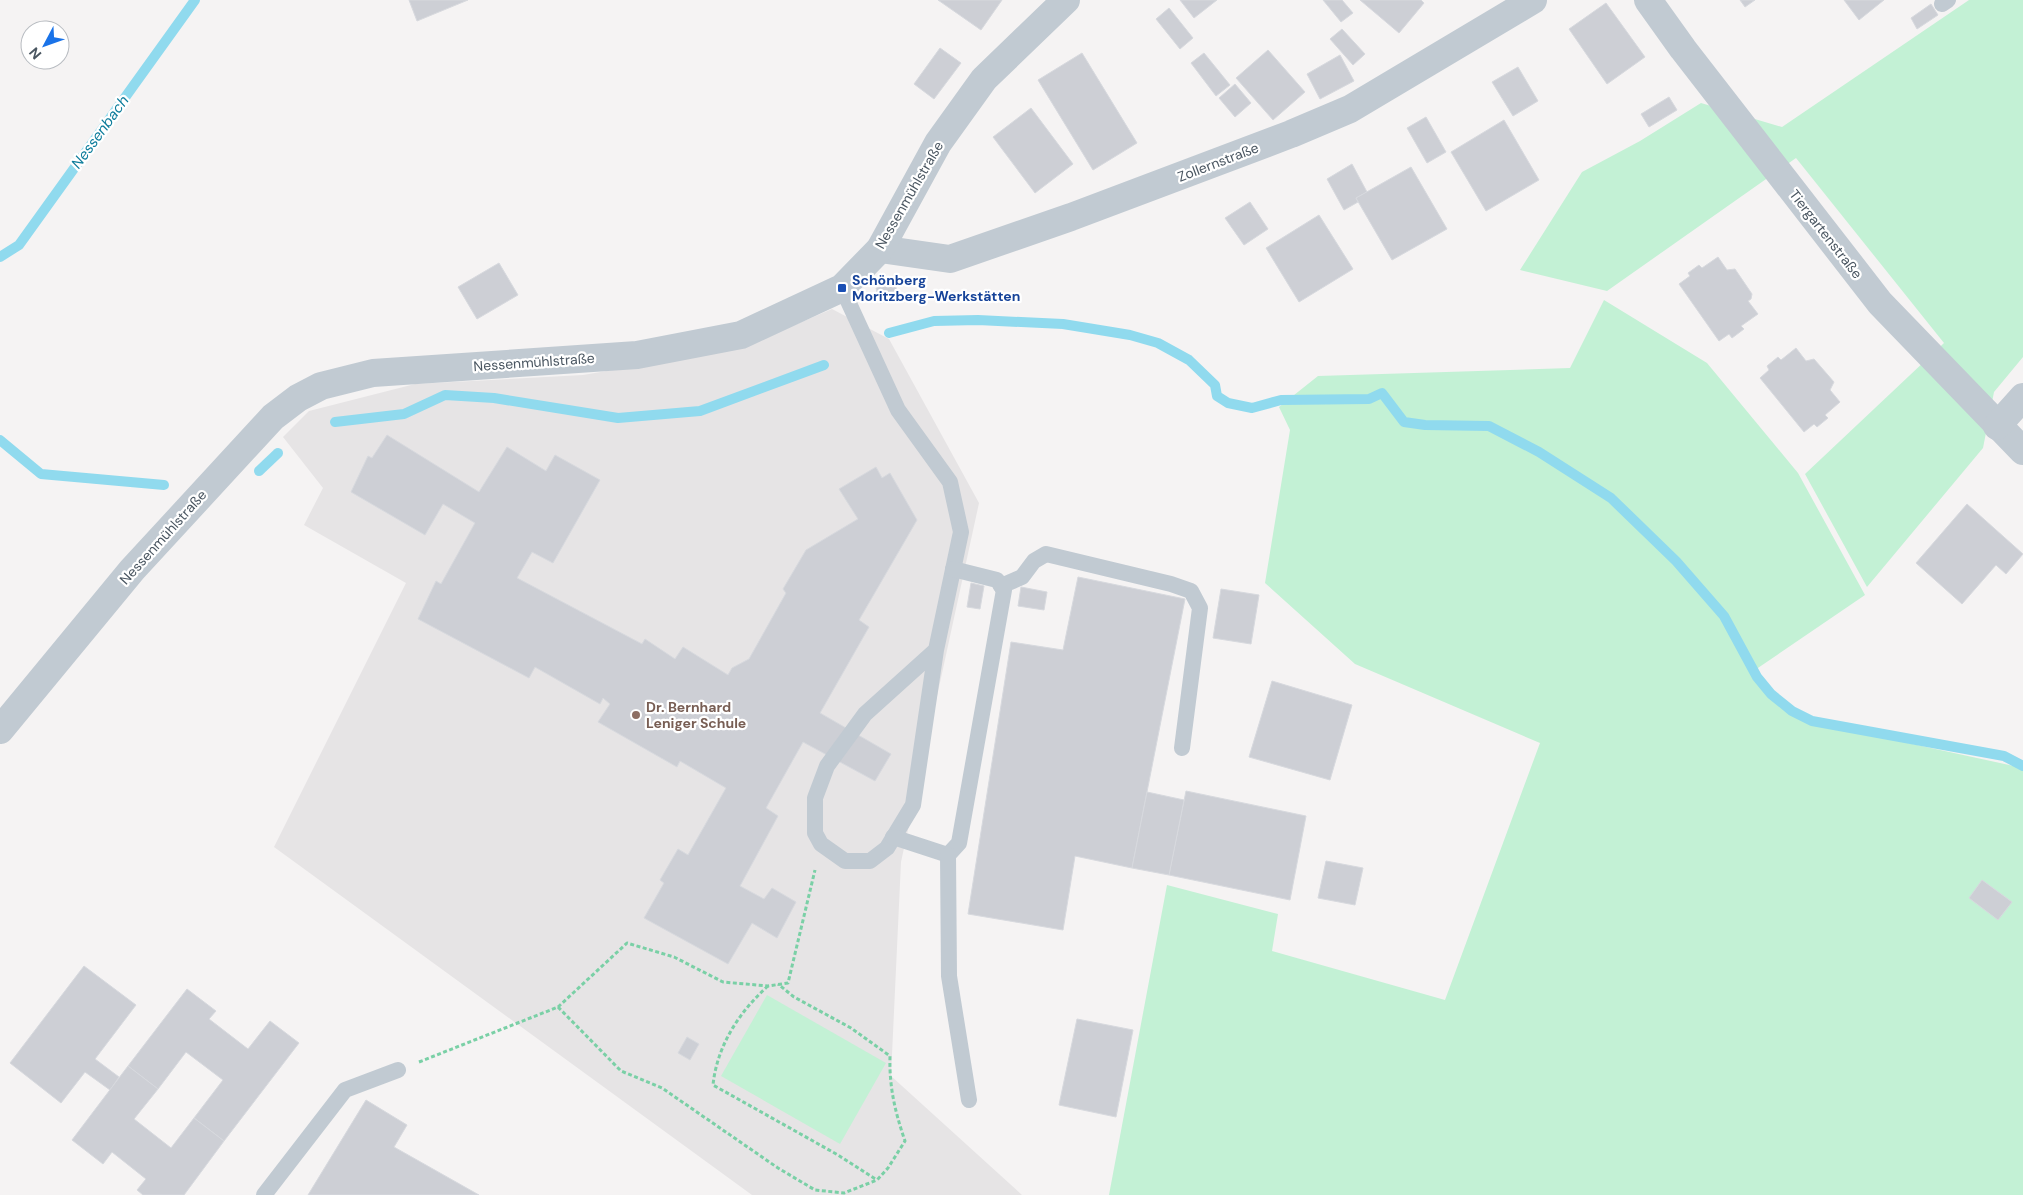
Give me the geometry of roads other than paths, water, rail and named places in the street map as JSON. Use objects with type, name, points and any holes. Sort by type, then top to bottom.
[{"type":"street","name":"Nessenmühlstraße","points":[[0,730],[132,570],[273,417],[298,398],[321,386],[373,373],[628,356],[741,335],[842,288],[880,249],[938,144],[984,79],[1066,0]]},
{"type":"street","name":"Zollernstraße","points":[[880,249],[950,259],[1071,217],[1291,134],[1350,109],[1533,0]]},
{"type":"street","name":"Tiergartenstraße","points":[[1648,0],[1689,57],[1880,303],[2023,451]]},
{"type":"street","points":[[1997,426],[2023,396]]},
{"type":"lane","points":[[842,288],[898,410],[950,482],[961,532],[936,650],[913,805],[886,848],[870,861],[845,860],[821,844],[815,833],[815,798],[827,766],[865,714],[936,650]]},
{"type":"lane","points":[[1002,586],[1022,577],[1034,561],[1046,554],[1171,584],[1191,591],[1200,608],[1182,748]]},
{"type":"lane","points":[[953,569],[997,580],[1004,590],[958,843],[948,855],[949,976],[969,1100]]},
{"type":"lane","points":[[893,837],[948,855]]},
{"type":"lane","points":[[264,1195],[345,1090],[398,1070]]},
{"type":"waterway","name":"Nessenbach","points":[[0,257],[19,245],[195,0]]},
{"type":"waterway","points":[[889,333],[934,321],[978,320],[1063,324],[1130,335],[1158,343],[1189,360],[1215,385],[1217,396],[1228,403],[1252,408],[1281,400],[1369,399],[1382,393],[1404,422],[1425,425],[1489,426],[1539,452],[1611,498],[1676,561],[1724,616],[1757,677],[1771,694],[1792,711],[1812,721],[2004,756],[2023,766]]},
{"type":"waterway","points":[[335,422],[404,414],[445,395],[494,398],[618,418],[700,411],[824,365]]},
{"type":"waterway","points":[[0,440],[41,474],[164,485]]},
{"type":"waterway","points":[[259,471],[278,453]]},
{"type":"place","name":"Schönberg Moritzberg-Werkstätten","points":[[842,288]]},
{"type":"place","name":"Dr. Bernhard Leniger Schule","points":[[636,715]]}]
